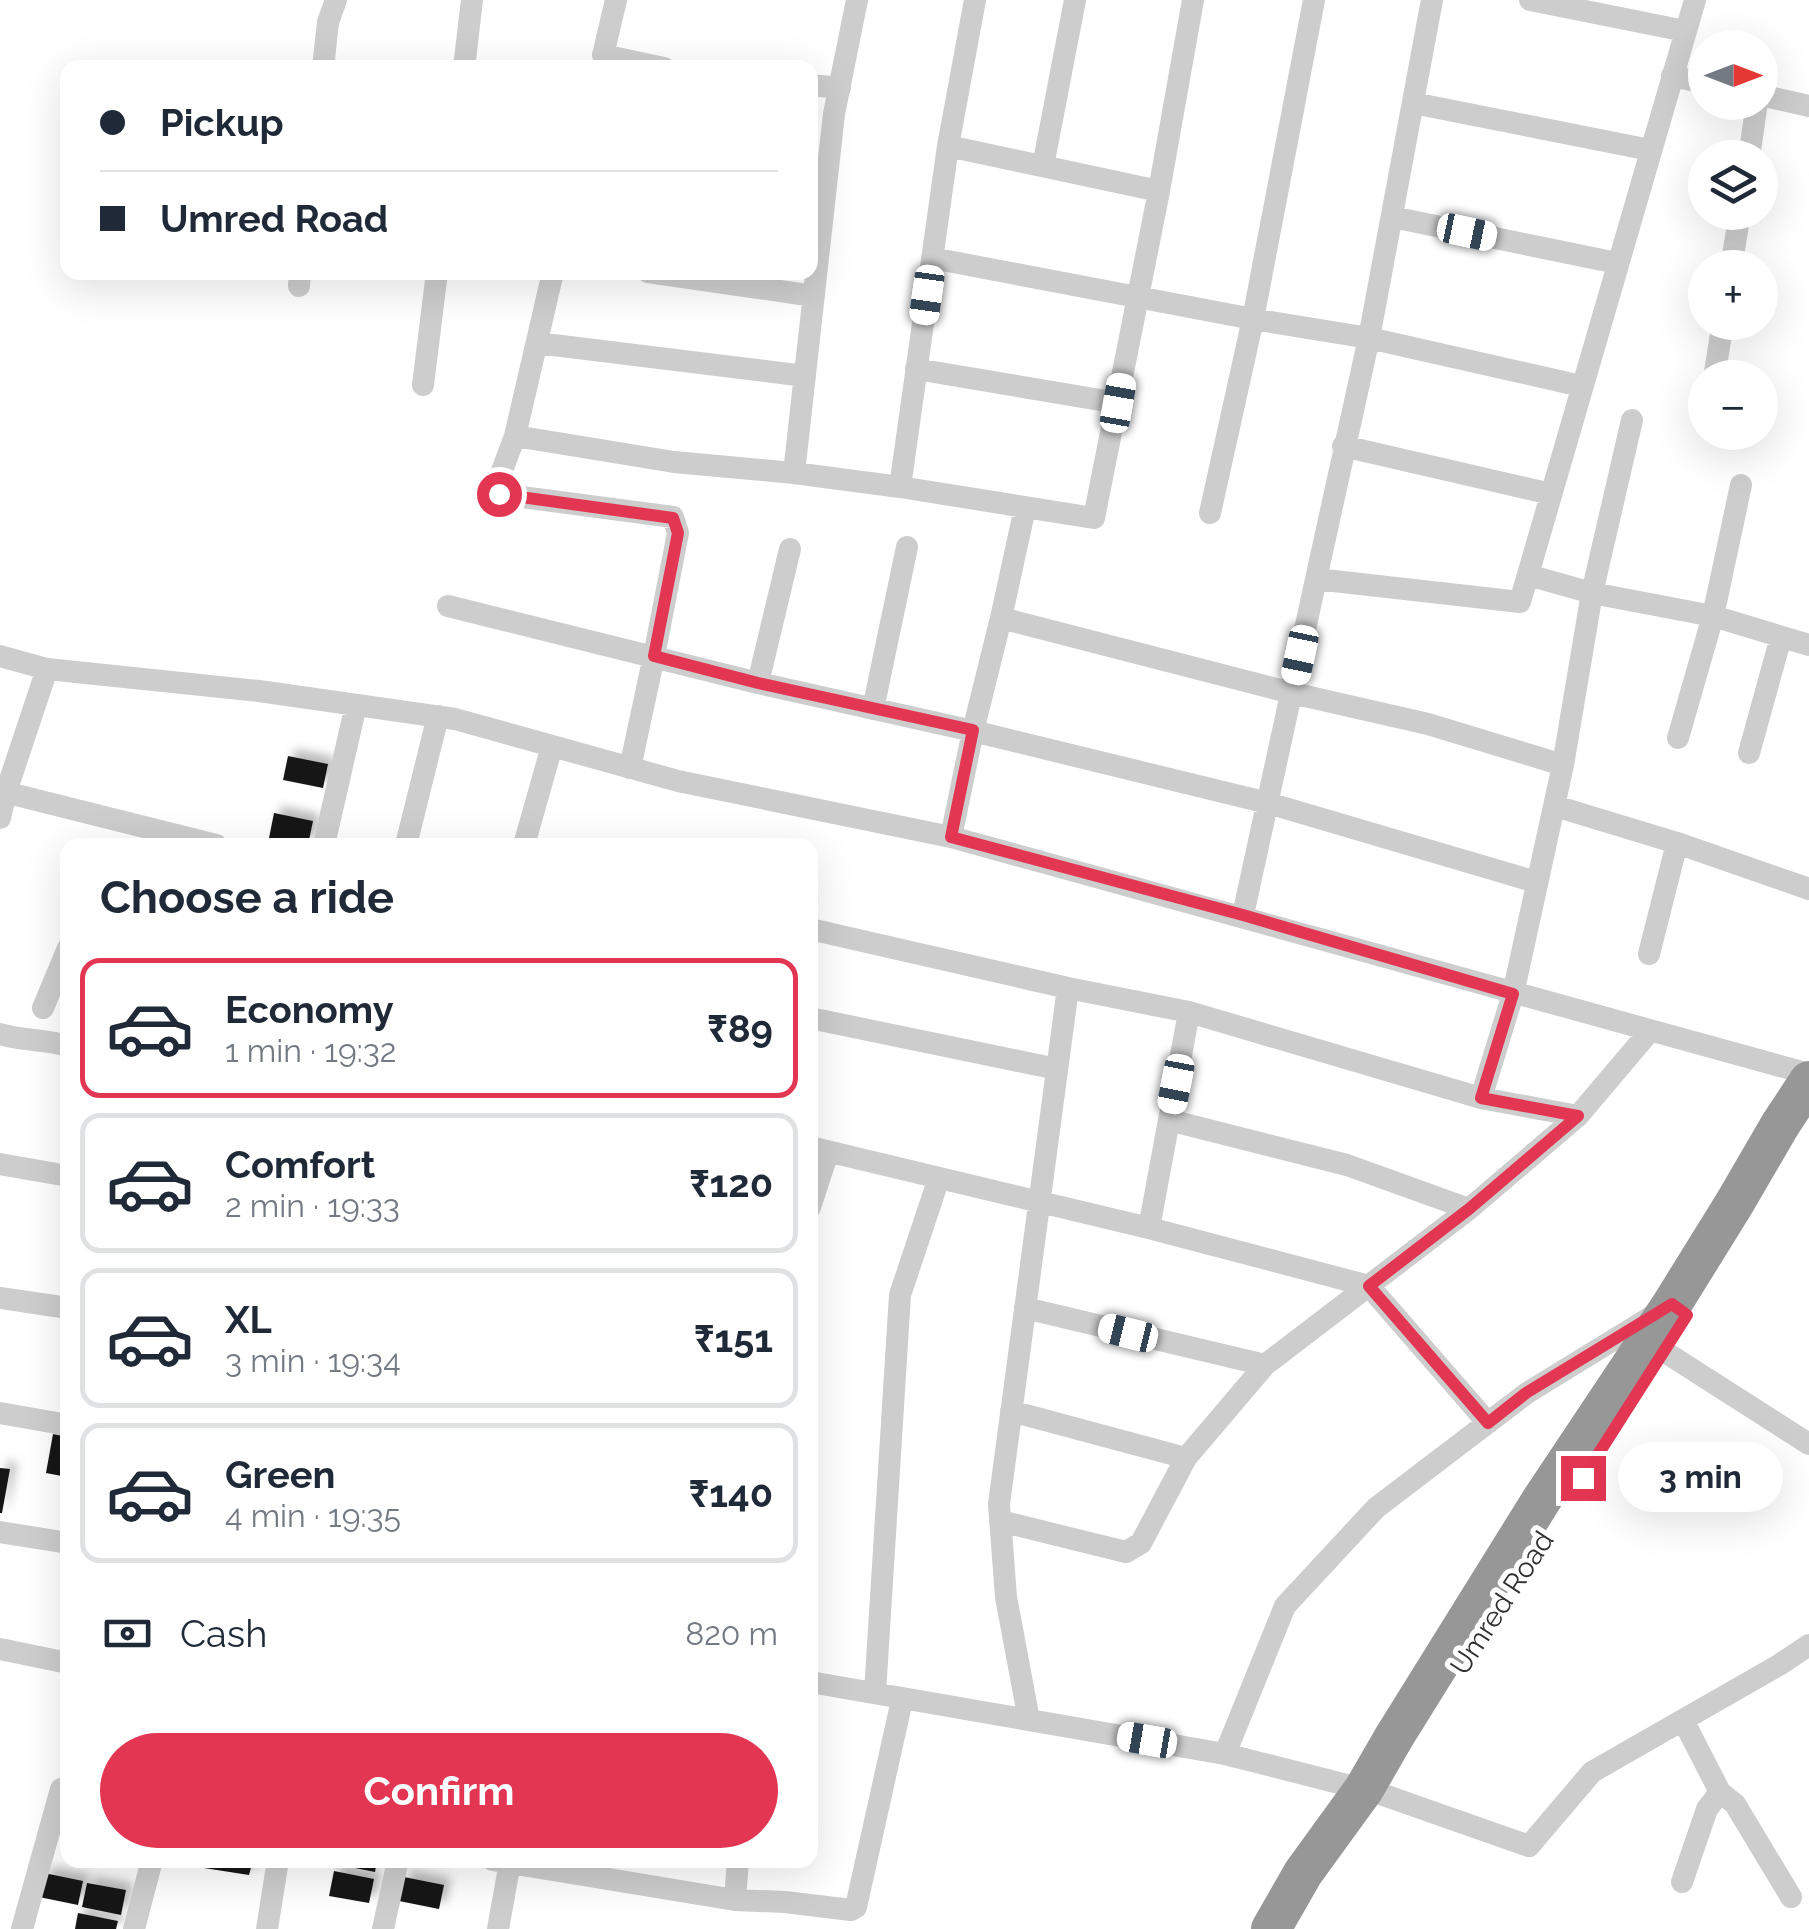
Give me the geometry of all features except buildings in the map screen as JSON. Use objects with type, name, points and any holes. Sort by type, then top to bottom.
[{"type":"highway","points":[[1680,1310],[1734,1204],[1809,1078]]},
{"type":"highway","points":[[1295,1929],[1371,1791],[1394,1737],[1542,1499],[1657,1346],[1809,1126]]},
{"type":"highway","points":[[1271,1929],[1303,1873],[1371,1791]]},
{"type":"street","points":[[324,60],[328,22],[336,0]]},
{"type":"street","points":[[465,60],[472,0]]},
{"type":"street","points":[[602,60],[616,0]]},
{"type":"street","points":[[818,182],[857,0]]},
{"type":"street","points":[[900,487],[948,146],[975,0]]},
{"type":"street","points":[[1042,166],[1075,0]]},
{"type":"street","points":[[515,436],[674,462],[900,487],[1094,518],[1159,191],[1192,0]]},
{"type":"street","points":[[1210,514],[1254,319],[1314,0]]},
{"type":"street","points":[[1243,915],[1368,338],[1432,0]]},
{"type":"street","points":[[1530,0],[1685,31]]},
{"type":"street","points":[[1316,578],[1520,602],[1694,0]]},
{"type":"street","points":[[1672,76],[1688,80]]},
{"type":"street","points":[[818,85],[840,88]]},
{"type":"street","points":[[1778,99],[1809,106]]},
{"type":"street","points":[[1414,103],[1650,150]]},
{"type":"street","points":[[948,146],[1159,191]]},
{"type":"street","points":[[1392,217],[1617,263]]},
{"type":"street","points":[[932,258],[1368,338],[1582,386]]},
{"type":"street","points":[[422,385],[436,280]]},
{"type":"street","points":[[551,280],[515,436],[497,484],[499,494],[673,518],[678,533],[630,768]]},
{"type":"street","points":[[703,280],[814,296]]},
{"type":"street","points":[[794,473],[815,280]]},
{"type":"street","points":[[537,343],[805,376]]},
{"type":"street","points":[[916,369],[1118,403]]},
{"type":"street","points":[[1481,1098],[1513,994],[1555,806],[1592,594],[1632,420]]},
{"type":"street","points":[[1344,446],[1551,494]]},
{"type":"street","points":[[1678,738],[1713,616],[1742,484]]},
{"type":"street","points":[[951,837],[1025,508]]},
{"type":"street","points":[[872,708],[907,547]]},
{"type":"street","points":[[758,683],[790,550]]},
{"type":"street","points":[[1528,576],[1592,594],[1713,616],[1809,645]]},
{"type":"street","points":[[448,606],[1268,803],[1536,882]]},
{"type":"street","points":[[1001,618],[1428,724],[1563,765]]},
{"type":"street","points":[[1750,753],[1782,636]]},
{"type":"street","points":[[0,656],[47,668],[259,690],[438,716],[678,781],[951,837],[1243,915],[1809,1078]]},
{"type":"street","points":[[0,818],[3,792],[47,668]]},
{"type":"street","points":[[326,838],[356,704]]},
{"type":"street","points":[[408,838],[438,716]]},
{"type":"street","points":[[526,838],[552,746]]},
{"type":"street","points":[[3,792],[188,838]]},
{"type":"street","points":[[1555,806],[1677,842],[1809,890]]},
{"type":"street","points":[[1648,954],[1677,842]]},
{"type":"street","points":[[818,931],[1189,1012],[1481,1098],[1578,1116]]},
{"type":"street","points":[[43,1008],[60,967]]},
{"type":"street","points":[[1029,1720],[1006,1596],[999,1504],[1068,988]]},
{"type":"street","points":[[1149,1228],[1189,1012]]},
{"type":"street","points":[[818,1020],[1057,1069]]},
{"type":"street","points":[[1000,1521],[1126,1552],[1141,1542],[1186,1458],[1265,1365],[1469,1209],[1578,1116],[1650,1031]]},
{"type":"street","points":[[0,1034],[60,1044]]},
{"type":"street","points":[[1169,1120],[1347,1165],[1469,1209]]},
{"type":"street","points":[[819,1150],[1149,1228],[1369,1286],[1488,1423]]},
{"type":"street","points":[[0,1164],[60,1175]]},
{"type":"street","points":[[875,1693],[900,1295],[939,1178]]},
{"type":"street","points":[[0,1298],[60,1307]]},
{"type":"street","points":[[1025,1308],[1265,1365]]},
{"type":"street","points":[[1225,1754],[1285,1606],[1376,1508],[1526,1393],[1680,1310]]},
{"type":"street","points":[[1657,1346],[1809,1444]]},
{"type":"street","points":[[1012,1411],[1186,1458]]},
{"type":"street","points":[[0,1413],[60,1423]]},
{"type":"street","points":[[0,1532],[60,1541]]},
{"type":"street","points":[[818,1683],[1225,1754],[1371,1791],[1529,1846],[1592,1772],[1779,1666],[1809,1644]]},
{"type":"street","points":[[0,1649],[60,1661]]},
{"type":"street","points":[[544,1868],[735,1900],[851,1910],[856,1907],[902,1700]]},
{"type":"street","points":[[1683,1720],[1720,1792],[1735,1804],[1791,1897]]},
{"type":"street","points":[[1682,1882],[1707,1809],[1720,1792]]},
{"type":"street","points":[[22,1929],[60,1793]]},
{"type":"street","points":[[134,1929],[150,1868]]},
{"type":"street","points":[[267,1929],[277,1868]]},
{"type":"street","points":[[382,1929],[396,1868]]},
{"type":"street","points":[[498,1929],[502,1868]]},
{"type":"street","points":[[735,1900],[737,1868]]},
{"type":"route","points":[[499,494],[673,518],[678,533],[654,656],[973,730],[951,837],[1243,915],[1513,994],[1481,1098],[1578,1116],[1469,1209],[1369,1286],[1488,1423],[1526,1393],[1672,1304],[1687,1315],[1583,1478]]}]
